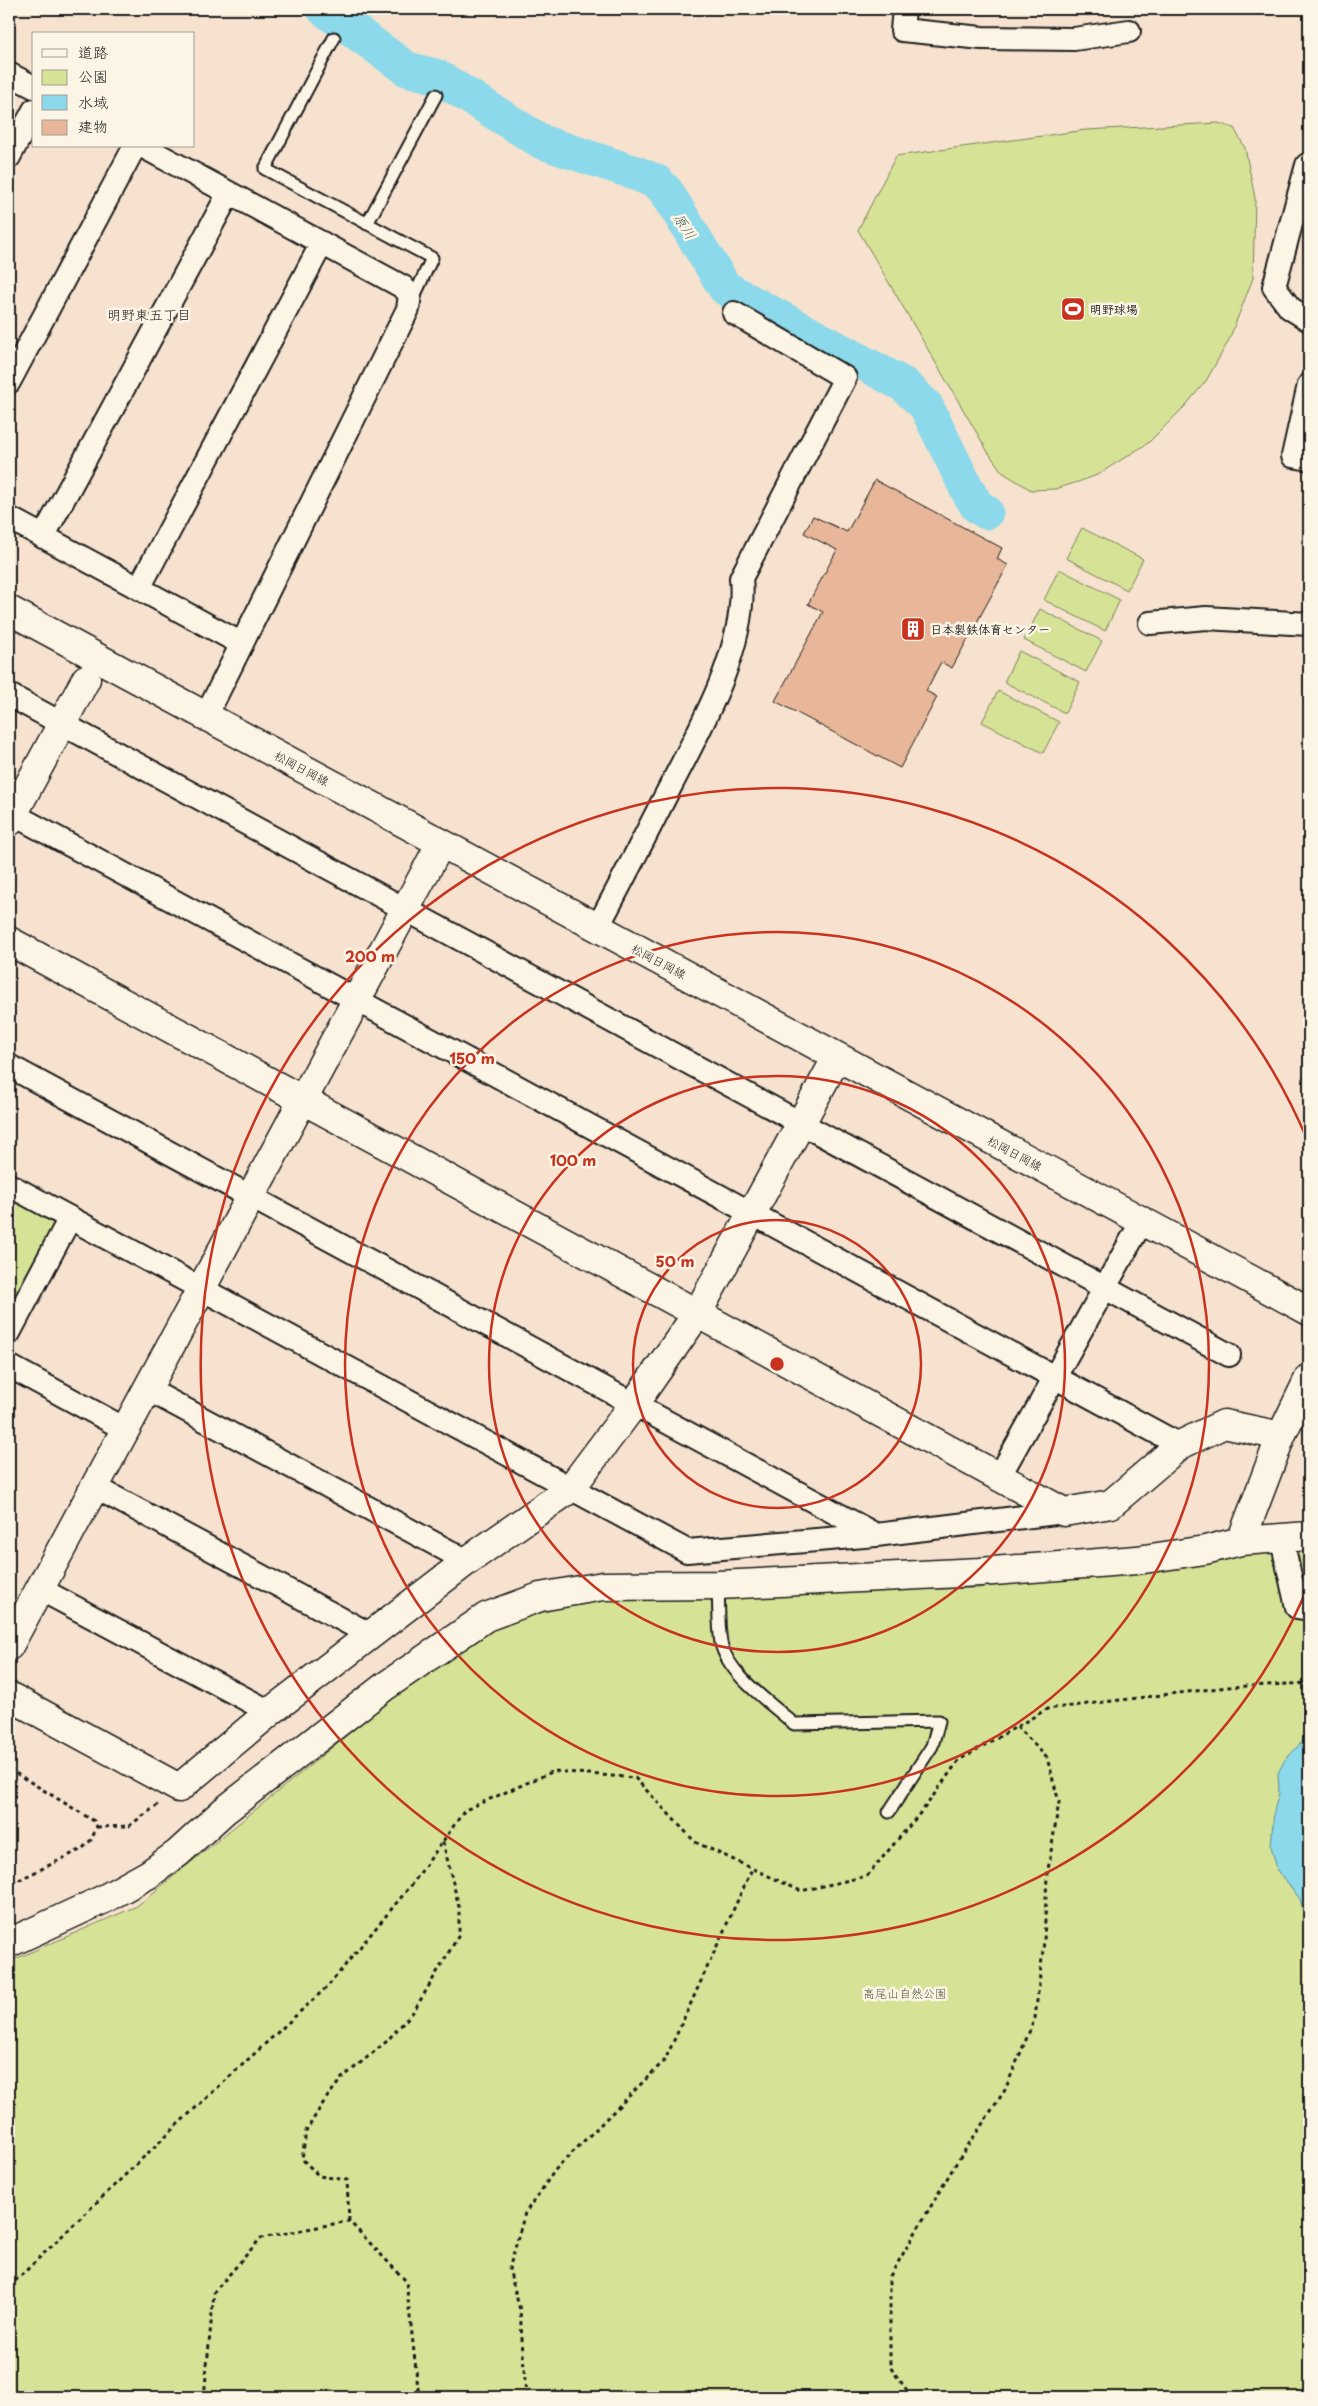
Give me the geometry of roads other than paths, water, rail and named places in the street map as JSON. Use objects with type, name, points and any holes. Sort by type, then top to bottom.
[{"type":"street","points":[[904,9],[902,30],[982,38],[1074,39],[1129,31]]},
{"type":"street","points":[[9,74],[32,86]]},
{"type":"street","points":[[9,157],[32,114]]},
{"type":"street","points":[[9,382],[134,148]]},
{"type":"street","points":[[146,148],[403,287],[410,295],[408,309],[206,716]]},
{"type":"street","points":[[1309,166],[1274,286],[1290,308],[1309,320]]},
{"type":"street","points":[[43,537],[229,193]]},
{"type":"street","points":[[139,588],[322,243]]},
{"type":"street","points":[[597,928],[712,703],[734,645],[743,600],[741,578],[844,378],[734,313]]},
{"type":"street","points":[[1309,385],[1293,456],[1309,459]]},
{"type":"street","points":[[9,518],[242,644]]},
{"type":"street","name":"松岡日岡線","points":[[9,610],[1309,1311]]},
{"type":"street","points":[[1150,623],[1206,618],[1309,624]]},
{"type":"street","points":[[86,679],[10,816],[356,1000],[1180,1445]]},
{"type":"street","points":[[9,695],[1229,1355]]},
{"type":"street","points":[[9,1646],[441,843]]},
{"type":"street","points":[[9,941],[1064,1512]]},
{"type":"street","points":[[9,1696],[179,1788],[270,1712],[371,1634],[467,1561],[571,1488],[634,1404],[697,1314],[837,1057]]},
{"type":"street","points":[[9,1066],[876,1535]]},
{"type":"street","points":[[9,1185],[687,1551],[876,1535],[1064,1512],[1111,1504],[1180,1445],[1224,1424],[1281,1436]]},
{"type":"street","points":[[9,1334],[70,1218]]},
{"type":"street","points":[[999,1477],[1142,1221]]},
{"type":"street","points":[[9,1366],[125,1430]]},
{"type":"street","points":[[1241,1541],[1281,1436],[1309,1378]]},
{"type":"street","points":[[147,1389],[467,1561]]},
{"type":"street","points":[[94,1487],[371,1634]]},
{"type":"street","points":[[9,1943],[104,1899],[149,1874],[178,1853],[224,1812],[377,1693],[486,1617],[540,1597],[603,1586],[718,1585],[980,1572],[1137,1560],[1196,1551],[1241,1541],[1296,1536]]},
{"type":"street","points":[[1296,1536],[1284,1549],[1297,1607],[1309,1609]]},
{"type":"street","points":[[40,1589],[270,1712]]},
{"type":"lane","points":[[334,38],[265,170],[432,258],[408,309]]},
{"type":"lane","points":[[367,224],[436,95]]},
{"type":"lane","points":[[718,1585],[722,1643],[726,1657],[737,1674],[794,1724],[938,1721],[932,1746],[889,1812]]},
{"type":"water","points":[[1309,1738],[1309,1936],[1300,1899],[1277,1869],[1271,1846],[1274,1811],[1279,1793],[1278,1773],[1284,1761],[1303,1741]]},
{"type":"waterway","name":"原川","points":[[324,9],[407,69],[438,77],[542,142],[633,172],[657,182],[666,191],[725,288],[904,385],[926,406],[969,493],[977,506],[986,512]]},
{"type":"place","name":"明野球場","points":[[1073,309]]},
{"type":"place","name":"日本製鉄体育センター","points":[[913,629]]},
{"type":"district","name":"明野東五丁目","points":[[149,314]]},
{"type":"park label","name":"高尾山自然公園","points":[[905,1993]]}]
